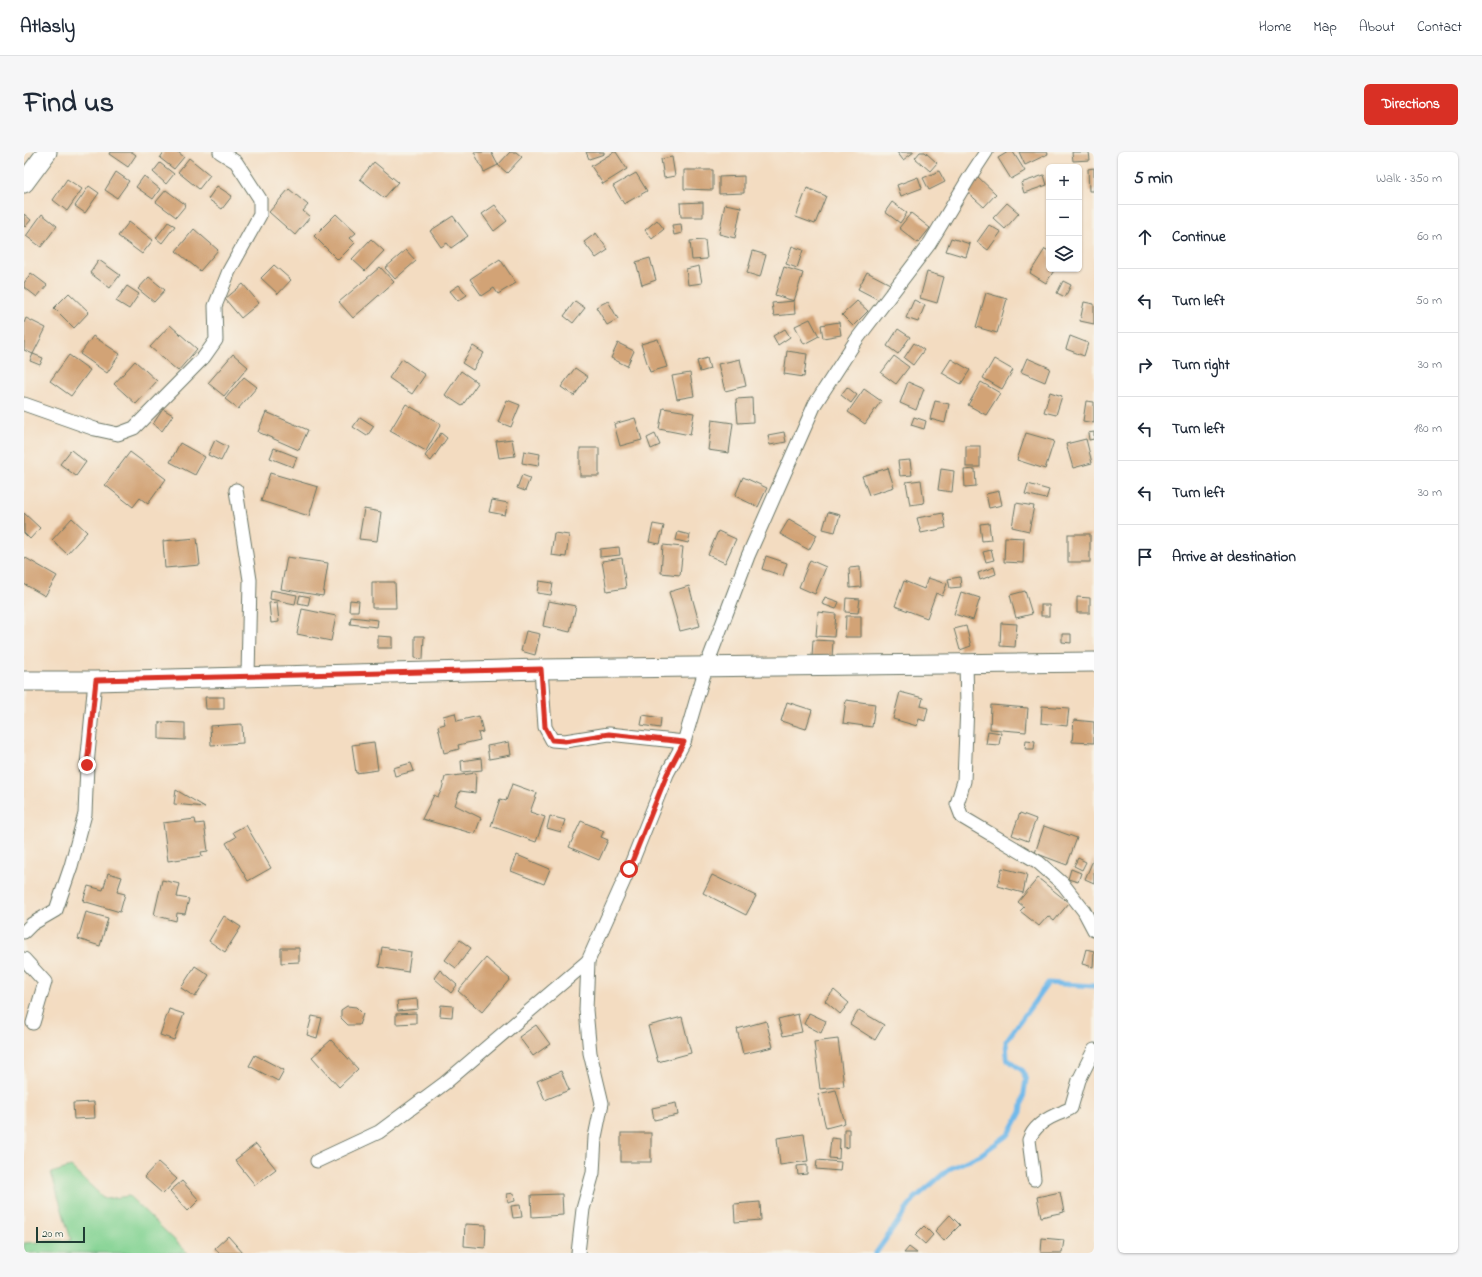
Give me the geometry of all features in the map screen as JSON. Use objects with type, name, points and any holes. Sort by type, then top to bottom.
[{"type":"street","points":[[24,183],[47,152]]},
{"type":"street","points":[[24,404],[95,429],[118,434],[134,428],[204,358],[216,340],[215,306],[229,271],[260,215],[260,200],[236,162],[220,152]]},
{"type":"street","points":[[578,1253],[583,1209],[593,1173],[595,1137],[602,1103],[590,1053],[586,1010],[588,962],[629,869],[667,774],[684,742],[706,667],[748,556],[814,404],[857,339],[930,243],[968,178],[986,152]]},
{"type":"street","points":[[236,490],[250,580],[248,676]]},
{"type":"street","points":[[24,681],[541,669],[1094,662]]},
{"type":"street","points":[[966,664],[967,705],[964,781],[957,804],[962,817],[1038,862],[1068,890],[1084,911],[1094,930]]},
{"type":"street","points":[[541,669],[545,727],[552,740],[565,741],[609,734],[684,742]]},
{"type":"street","points":[[24,932],[32,924],[56,910],[71,866],[84,814],[87,765],[96,680]]},
{"type":"street","points":[[24,959],[45,982],[32,1024]]},
{"type":"street","points":[[317,1161],[379,1132],[445,1083],[588,962]]},
{"type":"street","points":[[1034,1179],[1029,1140],[1030,1134],[1041,1123],[1071,1108],[1079,1080],[1094,1050]]},
{"type":"green space","points":[[71,1167],[105,1199],[129,1196],[188,1253],[24,1253],[24,1243],[71,1240],[51,1173]]},
{"type":"building","points":[[110,152],[132,152],[136,155],[128,167],[109,154]]},
{"type":"building","points":[[164,152],[178,152],[184,157],[174,169],[160,158]]},
{"type":"building","points":[[474,152],[491,152],[498,165],[484,172]]},
{"type":"building","points":[[510,152],[516,152],[522,157],[507,173],[498,165]]},
{"type":"building","points":[[586,152],[604,152],[604,154],[589,159]]},
{"type":"building","points":[[616,152],[627,169],[603,184],[591,166]]},
{"type":"building","points":[[897,152],[914,152],[903,160]]},
{"type":"building","points":[[920,152],[925,152],[937,163],[930,171],[915,158]]},
{"type":"building","points":[[1008,152],[1013,152],[1025,171],[1011,179],[998,158]]},
{"type":"building","points":[[1019,152],[1047,152],[1048,154],[1025,165]]},
{"type":"building","points":[[1072,152],[1089,152],[1090,160],[1073,161]]},
{"type":"building","points":[[672,157],[675,176],[664,178],[661,159]]},
{"type":"building","points":[[189,158],[210,175],[199,189],[178,172]]},
{"type":"building","points":[[374,162],[398,182],[384,198],[360,179]]},
{"type":"building","points":[[160,163],[174,174],[166,184],[153,172]]},
{"type":"building","points":[[1094,168],[1094,191],[1089,191],[1088,169]]},
{"type":"building","points":[[684,170],[713,170],[713,190],[684,189]]},
{"type":"building","points":[[939,171],[945,182],[929,190],[923,178]]},
{"type":"building","points":[[116,172],[129,181],[117,198],[105,190]]},
{"type":"building","points":[[636,173],[647,191],[624,204],[613,186]]},
{"type":"building","points":[[1044,175],[1046,185],[1024,193],[1021,183]]},
{"type":"building","points":[[144,176],[160,189],[153,199],[136,187]]},
{"type":"building","points":[[744,176],[744,193],[719,194],[719,177]]},
{"type":"building","points":[[977,176],[996,194],[984,207],[965,190]]},
{"type":"building","points":[[918,177],[922,188],[901,196],[897,185]]},
{"type":"building","points":[[67,179],[82,189],[67,211],[53,200]]},
{"type":"building","points":[[89,186],[99,193],[85,213],[75,206]]},
{"type":"building","points":[[217,186],[232,196],[222,209],[208,199]]},
{"type":"building","points":[[807,188],[826,196],[815,224],[796,217]]},
{"type":"building","points":[[289,189],[308,205],[303,211],[310,217],[295,235],[269,212]]},
{"type":"building","points":[[166,190],[186,205],[176,217],[156,202]]},
{"type":"building","points":[[703,202],[703,217],[681,217],[680,203]]},
{"type":"building","points":[[892,202],[907,213],[900,223],[885,212]]},
{"type":"building","points":[[1007,203],[1019,213],[1005,229],[993,218]]},
{"type":"building","points":[[725,204],[741,207],[735,238],[719,234]]},
{"type":"building","points":[[495,205],[507,221],[494,231],[482,214]]},
{"type":"building","points":[[911,213],[930,228],[918,243],[899,228]]},
{"type":"building","points":[[24,214],[31,220],[25,227],[24,226]]},
{"type":"building","points":[[42,214],[57,226],[41,247],[26,236]]},
{"type":"building","points":[[336,214],[356,233],[350,238],[355,243],[338,260],[314,236]]},
{"type":"building","points":[[453,216],[468,236],[451,248],[447,243],[441,247],[430,231]]},
{"type":"building","points":[[657,220],[664,229],[652,239],[645,230]]},
{"type":"building","points":[[129,222],[153,240],[142,254],[118,236]]},
{"type":"building","points":[[168,222],[175,226],[162,243],[156,238]]},
{"type":"building","points":[[681,224],[682,233],[674,235],[672,225]]},
{"type":"building","points":[[989,225],[1001,232],[988,250],[977,242]]},
{"type":"building","points":[[194,229],[218,250],[200,271],[176,251]]},
{"type":"building","points":[[596,233],[608,250],[596,258],[584,242]]},
{"type":"building","points":[[951,238],[970,244],[966,257],[946,251]]},
{"type":"building","points":[[371,239],[384,251],[365,271],[352,259]]},
{"type":"building","points":[[705,240],[707,259],[692,260],[690,241]]},
{"type":"building","points":[[792,246],[803,250],[797,268],[786,264]]},
{"type":"building","points":[[406,250],[416,261],[395,279],[385,268]]},
{"type":"building","points":[[1046,250],[1046,272],[1053,272],[1046,283],[1030,273]]},
{"type":"building","points":[[753,251],[766,255],[760,277],[747,273]]},
{"type":"building","points":[[650,258],[656,280],[642,285],[636,262]]},
{"type":"building","points":[[500,259],[516,283],[498,294],[494,288],[482,296],[470,279]]},
{"type":"building","points":[[99,260],[120,275],[110,288],[90,273]]},
{"type":"building","points":[[274,265],[291,280],[278,294],[261,278]]},
{"type":"building","points":[[699,266],[702,283],[688,285],[686,269]]},
{"type":"building","points":[[380,267],[394,282],[353,318],[339,302]]},
{"type":"building","points":[[784,267],[803,273],[794,301],[775,295]]},
{"type":"building","points":[[867,272],[890,284],[881,301],[858,289]]},
{"type":"building","points":[[927,272],[944,277],[937,303],[920,298]]},
{"type":"building","points":[[31,273],[47,285],[37,297],[24,287],[24,283]]},
{"type":"building","points":[[149,277],[165,290],[154,302],[138,289]]},
{"type":"building","points":[[1063,281],[1071,285],[1065,297],[1057,293]]},
{"type":"building","points":[[243,284],[259,303],[241,318],[225,299]]},
{"type":"building","points":[[459,285],[467,295],[458,301],[450,291]]},
{"type":"building","points":[[127,286],[139,294],[129,309],[116,301]]},
{"type":"building","points":[[69,293],[89,312],[74,328],[54,308]]},
{"type":"building","points":[[986,293],[1007,299],[997,333],[976,327]]},
{"type":"building","points":[[914,300],[925,305],[918,322],[906,318]]},
{"type":"building","points":[[575,301],[585,308],[573,323],[564,316]]},
{"type":"building","points":[[608,301],[618,319],[607,325],[596,307]]},
{"type":"building","points":[[794,301],[795,314],[774,316],[772,303]]},
{"type":"building","points":[[857,301],[868,311],[853,326],[842,315]]},
{"type":"building","points":[[1084,302],[1094,304],[1094,324],[1080,321]]},
{"type":"building","points":[[26,318],[46,328],[33,354],[24,350],[24,323]]},
{"type":"building","points":[[810,319],[819,336],[804,344],[795,326]]},
{"type":"building","points":[[839,322],[841,335],[823,338],[821,325]]},
{"type":"building","points":[[170,325],[197,349],[178,371],[150,347]]},
{"type":"building","points":[[785,329],[790,337],[778,345],[773,336]]},
{"type":"building","points":[[898,329],[910,337],[898,354],[887,346]]},
{"type":"building","points":[[93,336],[120,354],[107,373],[80,354]]},
{"type":"building","points":[[1070,336],[1088,343],[1084,356],[1066,349]]},
{"type":"building","points":[[658,339],[667,367],[650,372],[641,344]]},
{"type":"building","points":[[618,343],[634,351],[627,366],[611,358]]},
{"type":"building","points":[[914,343],[924,350],[913,365],[904,358]]},
{"type":"building","points":[[473,346],[484,353],[473,370],[462,363]]},
{"type":"building","points":[[787,351],[807,354],[804,377],[784,374]]},
{"type":"building","points":[[33,354],[43,358],[40,365],[30,361]]},
{"type":"building","points":[[233,354],[248,367],[224,396],[208,383]]},
{"type":"building","points":[[69,355],[90,370],[71,396],[50,381]]},
{"type":"building","points":[[894,356],[909,367],[896,384],[881,373]]},
{"type":"building","points":[[707,358],[710,369],[700,372],[697,361]]},
{"type":"building","points":[[1027,358],[1050,368],[1045,382],[1021,372]]},
{"type":"building","points":[[402,359],[425,375],[412,394],[389,378]]},
{"type":"building","points":[[740,359],[746,386],[725,391],[718,364]]},
{"type":"building","points":[[951,359],[970,370],[961,384],[942,373]]},
{"type":"building","points":[[994,359],[1013,370],[1002,389],[983,378]]},
{"type":"building","points":[[135,361],[157,381],[136,404],[114,384]]},
{"type":"building","points":[[575,368],[588,377],[574,396],[561,387]]},
{"type":"building","points":[[461,371],[478,383],[462,406],[445,395]]},
{"type":"building","points":[[690,373],[694,396],[677,399],[672,376]]},
{"type":"building","points":[[244,377],[257,387],[238,409],[225,399]]},
{"type":"building","points":[[908,382],[924,389],[916,410],[900,403]]},
{"type":"building","points":[[981,382],[1000,393],[986,415],[968,405]]},
{"type":"building","points":[[847,387],[857,395],[851,403],[841,395]]},
{"type":"building","points":[[864,389],[881,401],[865,424],[848,412]]},
{"type":"building","points":[[1050,392],[1062,396],[1056,415],[1044,412]]},
{"type":"building","points":[[752,398],[753,422],[738,423],[736,399]]},
{"type":"building","points":[[507,400],[520,405],[511,427],[498,422]]},
{"type":"building","points":[[935,401],[949,404],[945,423],[930,419]]},
{"type":"building","points":[[1086,401],[1094,402],[1094,423],[1083,421]]},
{"type":"building","points":[[406,404],[441,424],[426,451],[390,431]]},
{"type":"building","points":[[663,408],[694,413],[690,435],[659,429]]},
{"type":"building","points":[[163,409],[173,415],[162,431],[153,424]]},
{"type":"building","points":[[266,412],[308,430],[299,450],[258,432]]},
{"type":"building","points":[[360,417],[374,426],[367,436],[353,427]]},
{"type":"building","points":[[914,417],[926,421],[924,429],[911,425]]},
{"type":"building","points":[[635,418],[642,440],[620,446],[614,424]]},
{"type":"building","points":[[712,420],[733,423],[729,453],[708,450]]},
{"type":"building","points":[[784,432],[786,442],[770,445],[768,435]]},
{"type":"building","points":[[1094,432],[1094,439],[1089,440],[1088,433]]},
{"type":"building","points":[[441,433],[447,438],[431,461],[425,456]]},
{"type":"building","points":[[1026,433],[1054,441],[1045,469],[1017,460]]},
{"type":"building","points":[[655,434],[660,445],[651,449],[647,438]]},
{"type":"building","points":[[512,439],[515,456],[499,458],[496,441]]},
{"type":"building","points":[[1086,439],[1092,463],[1073,468],[1066,444]]},
{"type":"building","points":[[215,440],[228,447],[221,461],[208,455]]},
{"type":"building","points":[[180,443],[205,457],[195,475],[170,462]]},
{"type":"building","points":[[966,446],[980,446],[980,467],[966,467]]},
{"type":"building","points":[[274,448],[297,457],[293,467],[270,458]]},
{"type":"building","points":[[580,448],[599,448],[599,476],[580,476]]},
{"type":"building","points":[[71,450],[86,462],[76,476],[60,464]]},
{"type":"building","points":[[524,451],[540,454],[538,466],[522,463]]},
{"type":"building","points":[[130,452],[166,479],[148,504],[140,498],[133,507],[105,485]]},
{"type":"building","points":[[910,460],[912,475],[900,476],[898,461]]},
{"type":"building","points":[[888,468],[894,487],[869,495],[862,476]]},
{"type":"building","points":[[941,469],[954,471],[952,492],[938,490]]},
{"type":"building","points":[[975,469],[976,486],[965,487],[964,470]]},
{"type":"building","points":[[270,473],[318,487],[309,516],[261,501]]},
{"type":"building","points":[[522,475],[530,478],[525,491],[517,488]]},
{"type":"building","points":[[743,477],[767,488],[758,507],[735,496]]},
{"type":"building","points":[[921,480],[924,503],[910,505],[906,482]]},
{"type":"building","points":[[1028,484],[1049,490],[1046,499],[1025,494]]},
{"type":"building","points":[[999,491],[1002,505],[989,508],[986,494]]},
{"type":"building","points":[[492,500],[508,503],[505,515],[489,512]]},
{"type":"building","points":[[1016,503],[1034,506],[1029,531],[1012,527]]},
{"type":"building","points":[[364,509],[381,512],[377,541],[359,539]]},
{"type":"building","points":[[828,512],[840,515],[835,532],[823,529]]},
{"type":"building","points":[[24,513],[40,528],[30,539],[24,533]]},
{"type":"building","points":[[943,513],[946,528],[921,533],[917,518]]},
{"type":"building","points":[[72,518],[87,532],[67,554],[52,540]]},
{"type":"building","points":[[789,519],[817,535],[809,550],[780,534]]},
{"type":"building","points":[[989,523],[991,540],[982,541],[980,524]]},
{"type":"building","points":[[653,524],[664,526],[660,544],[649,542]]},
{"type":"building","points":[[718,531],[736,539],[725,563],[708,555]]},
{"type":"building","points":[[678,532],[690,535],[688,543],[676,540]]},
{"type":"building","points":[[554,533],[569,535],[566,557],[551,555]]},
{"type":"building","points":[[1068,534],[1090,534],[1090,562],[1068,562]]},
{"type":"building","points":[[1005,537],[1024,538],[1023,563],[1004,562]]},
{"type":"building","points":[[197,538],[200,565],[165,568],[163,541]]},
{"type":"building","points":[[663,545],[683,547],[680,575],[661,573]]},
{"type":"building","points":[[619,547],[620,555],[600,557],[600,549]]},
{"type":"building","points":[[991,550],[994,560],[986,562],[983,552]]},
{"type":"building","points":[[766,556],[787,563],[783,576],[762,569]]},
{"type":"building","points":[[24,557],[57,576],[45,596],[24,584]]},
{"type":"building","points":[[287,557],[328,563],[323,596],[281,589]]},
{"type":"building","points":[[622,558],[626,588],[607,591],[602,561]]},
{"type":"building","points":[[810,560],[826,567],[815,594],[799,587]]},
{"type":"building","points":[[860,567],[861,587],[850,588],[849,568]]},
{"type":"building","points":[[994,567],[996,574],[980,580],[978,573]]},
{"type":"building","points":[[960,577],[961,587],[950,588],[948,579]]},
{"type":"building","points":[[928,578],[947,584],[942,596],[936,593],[927,618],[895,606],[904,581],[924,589]]},
{"type":"building","points":[[539,581],[553,583],[551,595],[537,593]]},
{"type":"building","points":[[372,582],[395,582],[396,608],[372,608]]},
{"type":"building","points":[[689,586],[700,626],[680,631],[669,592]]},
{"type":"building","points":[[271,590],[297,595],[295,604],[270,599]]},
{"type":"building","points":[[1025,591],[1032,614],[1016,618],[1010,595]]},
{"type":"building","points":[[961,592],[980,598],[973,620],[954,614]]},
{"type":"building","points":[[300,595],[310,597],[308,605],[298,603]]},
{"type":"building","points":[[825,597],[839,602],[836,609],[822,604]]},
{"type":"building","points":[[1077,597],[1090,598],[1090,613],[1077,613]]},
{"type":"building","points":[[846,598],[860,599],[858,613],[845,612]]},
{"type":"building","points":[[350,600],[359,601],[358,611],[349,611]]},
{"type":"building","points":[[548,601],[576,606],[570,632],[543,626]]},
{"type":"building","points":[[277,602],[279,622],[271,623],[269,603]]},
{"type":"building","points":[[1041,605],[1049,605],[1049,616],[1041,616]]},
{"type":"building","points":[[302,609],[336,616],[331,641],[297,634]]},
{"type":"building","points":[[818,612],[836,614],[834,637],[816,636]]},
{"type":"building","points":[[846,616],[861,616],[861,637],[845,637]]},
{"type":"building","points":[[351,617],[378,620],[377,627],[350,624]]},
{"type":"building","points":[[1001,623],[1017,624],[1015,647],[1000,646]]},
{"type":"building","points":[[966,626],[971,646],[960,650],[954,629]]},
{"type":"building","points":[[526,631],[540,634],[535,655],[521,651]]},
{"type":"building","points":[[1062,634],[1071,634],[1071,643],[1062,642]]},
{"type":"building","points":[[378,636],[392,637],[392,648],[378,648]]},
{"type":"building","points":[[415,636],[424,636],[423,659],[415,658]]},
{"type":"building","points":[[813,640],[833,641],[832,658],[812,657]]},
{"type":"building","points":[[900,692],[923,698],[921,706],[928,708],[925,721],[919,719],[917,726],[893,719]]},
{"type":"building","points":[[205,697],[224,697],[224,709],[206,709]]},
{"type":"building","points":[[846,700],[875,704],[872,727],[843,723]]},
{"type":"building","points":[[787,702],[812,710],[806,729],[781,721]]},
{"type":"building","points":[[991,705],[1028,708],[1026,732],[990,729]]},
{"type":"building","points":[[1042,706],[1069,708],[1067,726],[1041,723]]},
{"type":"building","points":[[455,713],[457,721],[479,716],[483,732],[478,733],[480,740],[458,745],[459,749],[444,753],[438,726],[445,724],[443,716]]},
{"type":"building","points":[[643,715],[661,718],[660,728],[641,725]]},
{"type":"building","points":[[1074,720],[1094,722],[1094,743],[1072,742]]},
{"type":"building","points":[[159,722],[185,723],[185,740],[159,739]]},
{"type":"building","points":[[242,724],[243,743],[211,745],[210,726]]},
{"type":"building","points":[[988,731],[1001,733],[999,745],[986,744]]},
{"type":"building","points":[[1026,740],[1035,741],[1034,749],[1025,749]]},
{"type":"building","points":[[374,742],[378,770],[356,773],[352,745]]},
{"type":"building","points":[[509,742],[511,755],[489,759],[487,746]]},
{"type":"building","points":[[481,758],[482,770],[462,772],[461,761]]},
{"type":"building","points":[[411,763],[414,771],[395,776],[393,768]]},
{"type":"building","points":[[476,773],[475,793],[460,791],[455,805],[481,818],[475,834],[422,819],[434,795],[438,797],[445,777]]},
{"type":"building","points":[[512,784],[537,793],[530,812],[545,817],[536,842],[491,826],[500,799],[506,801]]},
{"type":"building","points":[[176,790],[205,807],[174,804]]},
{"type":"building","points":[[1020,813],[1036,819],[1028,841],[1012,835]]},
{"type":"building","points":[[550,816],[565,820],[561,832],[547,828]]},
{"type":"building","points":[[195,819],[196,824],[204,823],[208,851],[201,852],[202,856],[168,861],[163,823]]},
{"type":"building","points":[[581,821],[604,831],[601,837],[608,840],[599,860],[569,847]]},
{"type":"building","points":[[246,825],[271,868],[248,881],[226,843],[236,837],[233,832]]},
{"type":"building","points":[[1044,826],[1077,838],[1067,865],[1035,853]]},
{"type":"building","points":[[517,855],[550,869],[544,884],[511,871]]},
{"type":"building","points":[[1078,858],[1086,862],[1082,870],[1074,866]]},
{"type":"building","points":[[1094,858],[1094,883],[1085,879]]},
{"type":"building","points":[[1002,868],[1027,874],[1023,893],[998,886]]},
{"type":"building","points":[[1071,869],[1081,873],[1078,882],[1068,879]]},
{"type":"building","points":[[108,873],[122,877],[117,892],[125,894],[120,912],[83,901],[88,886],[103,890]]},
{"type":"building","points":[[712,875],[756,896],[746,915],[703,893]]},
{"type":"building","points":[[1038,878],[1069,903],[1054,921],[1048,916],[1039,926],[1020,911],[1024,907],[1018,902]]},
{"type":"building","points":[[162,880],[180,884],[177,897],[189,899],[185,914],[177,913],[176,921],[154,915]]},
{"type":"building","points":[[86,912],[108,918],[100,946],[78,939]]},
{"type":"building","points":[[224,916],[241,927],[225,952],[209,941]]},
{"type":"building","points":[[460,940],[471,948],[456,968],[445,960]]},
{"type":"building","points":[[382,947],[411,952],[408,972],[379,967]]},
{"type":"building","points":[[281,948],[299,948],[299,962],[281,963]]},
{"type":"building","points":[[1086,949],[1094,951],[1093,967],[1082,964]]},
{"type":"building","points":[[486,958],[510,979],[482,1012],[458,991]]},
{"type":"building","points":[[195,966],[209,975],[195,997],[181,988]]},
{"type":"building","points":[[440,970],[457,985],[451,993],[434,978]]},
{"type":"building","points":[[834,990],[849,1003],[840,1014],[825,1001]]},
{"type":"building","points":[[417,999],[418,1009],[398,1011],[397,1001]]},
{"type":"building","points":[[441,1005],[453,1006],[452,1017],[440,1016]]},
{"type":"building","points":[[347,1006],[356,1007],[363,1014],[359,1025],[348,1025],[341,1018],[341,1010]]},
{"type":"building","points":[[169,1009],[184,1014],[174,1040],[160,1035]]},
{"type":"building","points":[[859,1010],[884,1025],[875,1040],[850,1024]]},
{"type":"building","points":[[416,1013],[416,1023],[396,1024],[396,1014]]},
{"type":"building","points":[[809,1013],[826,1021],[821,1033],[804,1024]]},
{"type":"building","points":[[798,1014],[802,1032],[783,1036],[778,1019]]},
{"type":"building","points":[[312,1016],[322,1018],[317,1038],[307,1035]]},
{"type":"building","points":[[682,1017],[691,1053],[658,1062],[648,1026]]},
{"type":"building","points":[[766,1021],[773,1047],[743,1054],[737,1029]]},
{"type":"building","points":[[536,1025],[550,1044],[533,1056],[519,1037]]},
{"type":"building","points":[[838,1039],[844,1086],[820,1089],[814,1042]]},
{"type":"building","points":[[331,1040],[358,1069],[339,1087],[312,1057]]},
{"type":"building","points":[[255,1055],[284,1070],[278,1081],[249,1066]]},
{"type":"building","points":[[561,1071],[569,1090],[545,1100],[537,1081]]},
{"type":"building","points":[[836,1090],[845,1123],[826,1128],[818,1094]]},
{"type":"building","points":[[94,1102],[95,1118],[74,1119],[73,1103]]},
{"type":"building","points":[[676,1103],[678,1115],[654,1120],[652,1108]]},
{"type":"building","points":[[844,1129],[849,1129],[849,1147],[844,1148]]},
{"type":"building","points":[[621,1133],[651,1133],[651,1162],[621,1162]]},
{"type":"building","points":[[804,1134],[808,1161],[780,1165],[777,1138]]},
{"type":"building","points":[[831,1138],[840,1139],[839,1159],[829,1158]]},
{"type":"building","points":[[256,1144],[276,1169],[255,1185],[235,1160]]},
{"type":"building","points":[[817,1160],[841,1162],[840,1171],[816,1169]]},
{"type":"building","points":[[158,1162],[177,1179],[163,1194],[144,1177]]},
{"type":"building","points":[[807,1165],[807,1174],[798,1175],[797,1166]]},
{"type":"building","points":[[182,1181],[199,1200],[188,1211],[170,1191]]},
{"type":"building","points":[[1060,1192],[1064,1212],[1041,1217],[1037,1197]]},
{"type":"building","points":[[514,1193],[515,1201],[508,1203],[507,1194]]},
{"type":"building","points":[[562,1194],[563,1215],[532,1217],[531,1195]]},
{"type":"building","points":[[760,1202],[761,1220],[735,1222],[734,1204]]},
{"type":"building","points":[[520,1205],[522,1217],[513,1218],[511,1206]]},
{"type":"building","points":[[950,1215],[960,1225],[944,1241],[935,1231]]},
{"type":"building","points":[[465,1224],[486,1225],[485,1248],[464,1246]]},
{"type":"building","points":[[924,1226],[933,1235],[925,1244],[915,1235]]},
{"type":"building","points":[[228,1236],[243,1253],[219,1253],[215,1248]]},
{"type":"building","points":[[1042,1238],[1064,1240],[1062,1253],[1041,1253]]},
{"type":"building","points":[[909,1247],[917,1253],[904,1253]]},
{"type":"waterway","points":[[876,1253],[914,1199],[949,1169],[980,1155],[1009,1134],[1021,1112],[1026,1080],[1023,1071],[1007,1059],[1006,1041],[1048,983],[1094,986]]},
{"type":"route","points":[[87,765],[96,680],[541,669],[545,727],[552,740],[565,741],[609,734],[684,742],[667,774],[629,869]]}]
